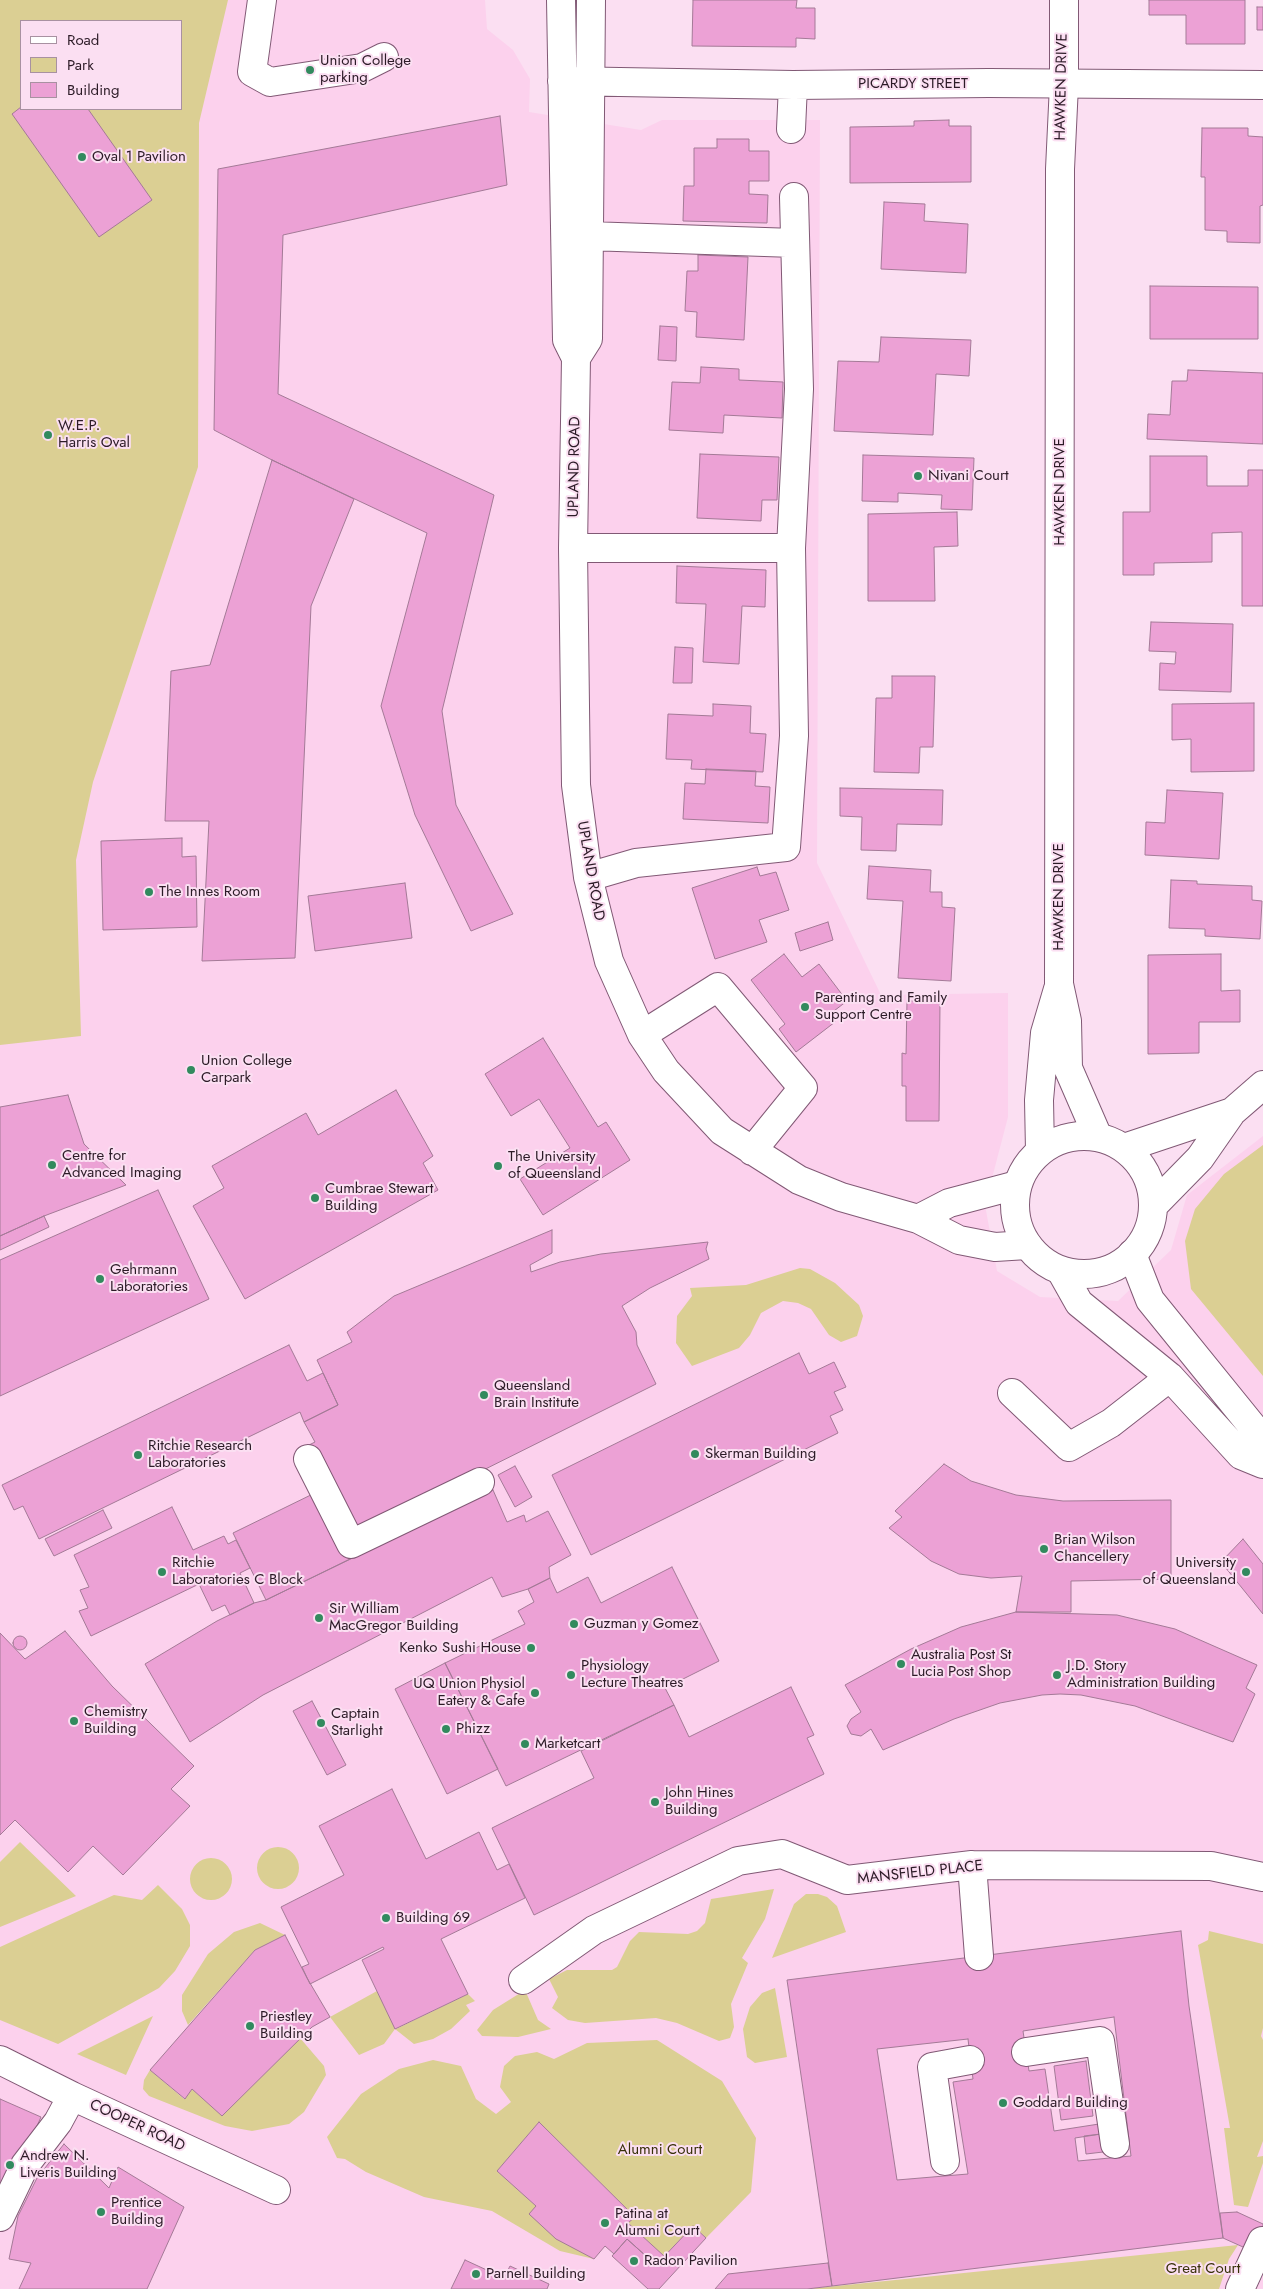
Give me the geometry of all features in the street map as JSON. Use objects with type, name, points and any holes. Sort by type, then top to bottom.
[{"type":"street","points":[[262,0],[252,72],[270,82],[362,68],[384,57]]},
{"type":"street","name":"UPLAND ROAD","points":[[561,0],[567,340],[576,358],[574,548],[576,785],[588,877],[609,961],[642,1035],[666,1071],[722,1131],[799,1180],[833,1194],[918,1218],[959,1240],[995,1247],[1027,1245]]},
{"type":"street","name":"UPLAND ROAD","points":[[576,358],[588,339],[590,0]]},
{"type":"street","name":"HAWKEN DRIVE","points":[[1064,0],[1064,85],[1060,169],[1059,984],[1067,1021],[1068,1068],[1098,1137]]},
{"type":"street","name":"PICARDY STREET","points":[[562,81],[793,84],[1263,85]]},
{"type":"street","points":[[791,129],[793,84]]},
{"type":"street","points":[[588,877],[636,863],[786,847],[794,736],[791,548],[799,389],[794,197]]},
{"type":"street","points":[[588,236],[794,242]]},
{"type":"street","points":[[574,548],[791,548]]},
{"type":"street","name":"HAWKEN DRIVE","points":[[1040,1151],[1039,1100],[1045,1033],[1059,984]]},
{"type":"street","points":[[642,1035],[718,987],[803,1088],[752,1151]]},
{"type":"street","points":[[1153,1206],[1200,1158],[1232,1112],[1263,1085]]},
{"type":"street","points":[[1124,1148],[1232,1112]]},
{"type":"street","points":[[1078,1136],[1098,1137],[1124,1148],[1140,1164],[1149,1183],[1153,1206],[1147,1232],[1132,1254],[1117,1266],[1099,1272],[1080,1274],[1061,1271],[1042,1261],[1027,1245],[1017,1227],[1014,1206],[1017,1185],[1026,1166],[1040,1151],[1058,1141],[1078,1136]]},
{"type":"street","points":[[918,1218],[949,1203],[1017,1185]]},
{"type":"street","points":[[1132,1254],[1150,1300],[1261,1437],[1263,1443]]},
{"type":"street","points":[[1061,1271],[1079,1303],[1170,1377],[1241,1455],[1263,1464]]},
{"type":"street","points":[[1012,1393],[1069,1447],[1111,1423],[1170,1377]]},
{"type":"street","points":[[308,1459],[351,1544],[480,1482]]},
{"type":"street","name":"MANSFIELD PLACE","points":[[523,1980],[594,1930],[738,1861],[782,1854],[847,1880],[972,1865],[1211,1866],[1263,1878]]},
{"type":"street","points":[[972,1865],[979,1956]]},
{"type":"street","points":[[1026,2052],[1100,2041],[1115,2144]]},
{"type":"street","name":"COOPER ROAD","points":[[0,2060],[72,2096],[276,2190]]},
{"type":"street","points":[[945,2161],[932,2067],[970,2060]]},
{"type":"street","points":[[0,2217],[25,2165],[58,2122],[72,2096]]},
{"type":"street","points":[[1240,2289],[1262,2241]]},
{"type":"shaded area","name":"The University of Queensland","points":[[0,0],[485,0],[487,29],[513,50],[530,79],[529,112],[641,130],[662,120],[820,120],[817,863],[881,995],[1008,993],[1008,1117],[985,1205],[997,1271],[1040,1297],[1118,1301],[1171,1250],[1187,1195],[1263,1136],[1263,2289],[0,2289]]},
{"type":"green space","points":[[0,0],[228,0],[199,123],[198,467],[93,782],[76,860],[81,1036],[0,1045]]},
{"type":"green space","points":[[1263,1145],[1263,1376],[1191,1289],[1185,1241],[1195,1209],[1224,1174]]},
{"type":"green space","points":[[800,1268],[810,1269],[835,1283],[859,1305],[863,1316],[857,1336],[841,1342],[829,1335],[811,1309],[798,1303],[783,1301],[761,1313],[750,1335],[739,1348],[692,1366],[676,1343],[677,1316],[692,1296],[690,1288],[746,1285]]},
{"type":"green space","points":[[20,1842],[76,1896],[0,1927],[0,1862]]},
{"type":"green space","points":[[278,1847],[293,1853],[299,1868],[293,1883],[278,1889],[263,1883],[257,1868],[263,1853]]},
{"type":"green space","points":[[211,1858],[226,1864],[232,1879],[226,1894],[211,1900],[196,1894],[190,1879],[196,1864]]},
{"type":"green space","points":[[158,1885],[182,1909],[190,1925],[190,1946],[175,1971],[159,1988],[58,2044],[0,2020],[0,1947],[114,1895],[142,1900]]},
{"type":"green space","points":[[774,1889],[765,1919],[742,1958],[748,1963],[731,2004],[734,2027],[730,2038],[719,2041],[677,2023],[656,2018],[585,2023],[568,2020],[552,2008],[558,1997],[549,1979],[567,1970],[612,1970],[617,1967],[630,1941],[639,1932],[688,1934],[697,1931],[705,1923],[711,1899]]},
{"type":"green space","points":[[806,1894],[818,1894],[827,1897],[837,1906],[846,1932],[772,1958],[794,1904]]},
{"type":"green space","points":[[260,1923],[285,1935],[255,1950],[188,2025],[182,2011],[182,1995],[208,1954],[234,1932]]},
{"type":"green space","points":[[1209,1931],[1263,1944],[1263,2028],[1261,2036],[1263,2040],[1263,2141],[1257,2157],[1263,2156],[1263,2163],[1248,2207],[1234,2205],[1224,2128],[1230,2128],[1198,1945],[1208,1940]]},
{"type":"green space","points":[[775,1988],[787,2057],[755,2063],[747,2057],[743,2029],[750,2007],[762,1993]]},
{"type":"green space","points":[[525,1990],[538,2020],[551,2029],[518,2037],[482,2036],[477,2030],[493,2010]]},
{"type":"green space","points":[[377,1991],[396,2029],[468,1994],[475,2001],[466,2005],[470,2011],[451,2029],[433,2039],[414,2044],[395,2029],[384,2044],[359,2055],[330,2017]]},
{"type":"green space","points":[[153,2016],[126,2075],[77,2054]]},
{"type":"green space","points":[[300,2038],[324,2066],[326,2075],[304,2112],[289,2124],[252,2131],[225,2126],[149,2096],[143,2089],[144,2080],[150,2070],[184,2099],[192,2089],[222,2116]]},
{"type":"green space","name":"Alumni Court","points":[[657,2040],[722,2081],[756,2138],[751,2192],[706,2238],[693,2226],[664,2256],[628,2223],[634,2216],[539,2122],[497,2171],[536,2206],[530,2215],[594,2259],[560,2251],[492,2211],[424,2197],[366,2172],[345,2159],[337,2158],[327,2137],[361,2094],[399,2069],[433,2060],[461,2066],[476,2099],[496,2114],[511,2102],[500,2087],[504,2066],[515,2056],[537,2052],[554,2059],[587,2043]]},
{"type":"green space","name":"Great Court","points":[[1238,2245],[1229,2259],[1219,2289],[807,2289]]},
{"type":"building","points":[[693,0],[797,0],[796,8],[815,8],[815,39],[796,38],[796,47],[692,46]]},
{"type":"building","points":[[1149,0],[1245,0],[1245,44],[1186,44],[1186,15],[1149,15]]},
{"type":"building","points":[[1257,7],[1263,7],[1263,30],[1257,30]]},
{"type":"building","name":"Oval 1 Pavilion","points":[[20,108],[20,110],[89,110],[152,200],[99,237],[12,114]]},
{"type":"building","points":[[500,116],[507,185],[283,235],[278,394],[494,495],[442,711],[456,805],[513,914],[471,931],[415,815],[381,706],[427,533],[272,460],[214,430],[218,169]]},
{"type":"building","points":[[949,120],[949,126],[971,126],[971,182],[850,183],[850,127],[914,126],[914,121]]},
{"type":"building","points":[[1202,128],[1248,128],[1248,136],[1263,137],[1263,205],[1260,206],[1260,243],[1227,242],[1227,231],[1205,230],[1205,177],[1201,177]]},
{"type":"building","points":[[717,139],[749,139],[749,151],[769,151],[769,181],[749,181],[749,194],[768,195],[767,223],[683,221],[684,186],[694,186],[694,148],[717,148]]},
{"type":"building","points":[[884,202],[925,204],[924,221],[968,224],[966,273],[881,269]]},
{"type":"building","points":[[698,255],[748,257],[744,340],[696,337],[697,312],[685,311],[687,271],[698,271]]},
{"type":"building","points":[[1150,286],[1258,287],[1258,339],[1150,339]]},
{"type":"building","points":[[660,326],[677,327],[676,361],[658,360]]},
{"type":"building","points":[[881,337],[971,340],[969,376],[936,374],[933,435],[834,431],[838,361],[879,362]]},
{"type":"building","points":[[701,367],[739,369],[739,380],[783,382],[782,418],[724,415],[723,433],[669,430],[672,382],[700,383]]},
{"type":"building","points":[[1188,370],[1263,373],[1263,444],[1147,439],[1148,414],[1170,415],[1172,381],[1187,381]]},
{"type":"building","points":[[700,454],[779,457],[777,500],[762,500],[761,521],[697,518]]},
{"type":"building","name":"Nivani Court","points":[[863,455],[974,458],[972,510],[941,509],[942,495],[898,493],[898,502],[862,501]]},
{"type":"building","points":[[1150,456],[1207,456],[1207,486],[1248,486],[1248,470],[1263,470],[1263,606],[1242,606],[1242,532],[1212,533],[1212,562],[1154,563],[1154,575],[1123,575],[1123,512],[1150,512]]},
{"type":"building","points":[[272,460],[354,499],[311,606],[295,958],[202,961],[209,821],[165,821],[171,671],[210,665]]},
{"type":"building","points":[[957,512],[958,546],[934,547],[935,601],[868,601],[868,514]]},
{"type":"building","points":[[677,566],[766,570],[765,607],[742,606],[739,664],[703,662],[706,604],[676,603]]},
{"type":"building","points":[[1151,622],[1233,624],[1231,692],[1159,690],[1160,663],[1175,664],[1176,652],[1149,651]]},
{"type":"building","points":[[675,647],[693,648],[692,683],[673,683]]},
{"type":"building","points":[[892,676],[935,676],[933,747],[920,747],[919,773],[874,772],[876,698],[892,698]]},
{"type":"building","points":[[1254,703],[1254,771],[1191,772],[1191,739],[1172,740],[1172,704]]},
{"type":"building","points":[[713,704],[751,706],[750,733],[766,734],[763,772],[691,769],[692,760],[666,759],[668,714],[713,716]]},
{"type":"building","points":[[706,769],[756,771],[755,786],[770,787],[768,823],[683,819],[685,783],[705,784]]},
{"type":"building","points":[[840,788],[943,790],[942,825],[897,824],[896,851],[861,850],[862,817],[840,816]]},
{"type":"building","points":[[1167,790],[1223,793],[1219,859],[1145,855],[1146,822],[1165,823]]},
{"type":"building","name":"The Innes Room","points":[[182,838],[182,857],[196,856],[197,927],[103,930],[101,841]]},
{"type":"building","points":[[869,866],[931,870],[930,892],[942,892],[942,907],[955,908],[951,981],[898,978],[903,901],[867,899]]},
{"type":"building","points":[[757,867],[760,876],[776,872],[789,910],[759,920],[767,942],[715,959],[692,888]]},
{"type":"building","points":[[1171,880],[1197,881],[1197,884],[1252,886],[1252,900],[1262,901],[1260,939],[1205,936],[1205,929],[1169,928]]},
{"type":"building","points":[[405,883],[412,938],[315,951],[308,896]]},
{"type":"building","points":[[828,922],[833,940],[800,951],[795,933]]},
{"type":"building","name":"Parenting and Family Support Centre","points":[[784,954],[802,977],[819,964],[847,1001],[830,1014],[835,1022],[796,1052],[779,1029],[785,1024],[751,980]]},
{"type":"building","points":[[1221,954],[1221,991],[1240,990],[1240,1022],[1199,1022],[1199,1053],[1148,1054],[1148,955]]},
{"type":"building","points":[[907,1001],[940,1001],[939,1121],[906,1121],[906,1086],[902,1086],[902,1053],[906,1054]]},
{"type":"building","points":[[543,1038],[598,1127],[606,1122],[630,1160],[543,1215],[520,1179],[570,1148],[539,1099],[511,1116],[485,1074]]},
{"type":"building","name":"Cumbrae Stewart Building","points":[[396,1090],[433,1156],[423,1163],[438,1190],[245,1299],[193,1206],[224,1188],[212,1166],[306,1113],[318,1135]]},
{"type":"building","name":"Centre for Advanced Imaging","points":[[68,1095],[84,1144],[126,1185],[44,1216],[0,1236],[0,1107]]},
{"type":"building","name":"Gehrmann Laboratories","points":[[158,1190],[209,1299],[0,1396],[0,1260]]},
{"type":"building","points":[[44,1216],[49,1227],[0,1250],[0,1236]]},
{"type":"building","name":"Queensland Brain Institute","points":[[552,1230],[552,1253],[530,1265],[531,1272],[560,1262],[601,1254],[708,1242],[706,1249],[709,1259],[650,1288],[622,1306],[636,1332],[637,1345],[656,1384],[347,1538],[303,1448],[315,1442],[304,1422],[338,1405],[317,1360],[352,1342],[347,1332],[394,1296]]},
{"type":"building","name":"Ritchie Research Laboratories","points":[[289,1345],[307,1381],[323,1373],[338,1405],[304,1422],[300,1412],[39,1539],[23,1506],[14,1510],[2,1485]]},
{"type":"building","name":"Skerman Building","points":[[799,1353],[809,1374],[834,1362],[846,1387],[834,1392],[843,1410],[830,1416],[838,1433],[591,1555],[552,1475]]},
{"type":"building","name":"Brian Wilson Chancellery","points":[[944,1464],[971,1481],[1016,1495],[1063,1501],[1171,1500],[1171,1579],[1071,1581],[1071,1612],[1016,1612],[1022,1576],[991,1578],[959,1574],[931,1561],[889,1528],[902,1517],[895,1511]]},
{"type":"building","points":[[515,1466],[532,1497],[515,1507],[498,1475]]},
{"type":"building","name":"Sir William MacGregor Building","points":[[493,1490],[507,1522],[524,1515],[526,1522],[548,1511],[571,1555],[549,1567],[550,1578],[528,1589],[502,1597],[492,1577],[263,1695],[190,1742],[145,1664],[217,1621],[254,1603],[266,1600]]},
{"type":"building","points":[[319,1491],[352,1558],[266,1600],[233,1533]]},
{"type":"building","name":"Ritchie Laboratories C Block","points":[[172,1507],[193,1550],[224,1536],[228,1544],[236,1540],[250,1568],[240,1573],[254,1603],[230,1615],[225,1605],[212,1611],[199,1584],[91,1636],[79,1611],[88,1608],[80,1590],[89,1587],[74,1555]]},
{"type":"building","points":[[103,1510],[112,1528],[54,1556],[45,1539]]},
{"type":"building","name":"University of Queensland","points":[[1243,1539],[1263,1564],[1263,1614],[1221,1562]]},
{"type":"building","name":"Physiology Lecture Theatres","points":[[672,1567],[719,1661],[665,1688],[674,1705],[506,1786],[445,1663],[525,1624],[518,1611],[534,1602],[528,1589],[550,1578],[557,1593],[588,1577],[601,1603]]},
{"type":"building","name":"J.D. Story Administration Building","points":[[1016,1612],[1117,1615],[1175,1629],[1257,1665],[1246,1688],[1255,1694],[1233,1742],[1135,1706],[1081,1695],[1060,1694],[1042,1695],[1000,1703],[954,1719],[883,1750],[871,1729],[861,1736],[851,1734],[847,1726],[851,1719],[861,1712],[845,1685],[911,1649],[961,1627]]},
{"type":"building","name":"Chemistry Building","points":[[65,1631],[112,1686],[194,1766],[171,1789],[190,1806],[123,1875],[93,1846],[68,1872],[15,1820],[0,1835],[0,1633],[25,1659]]},
{"type":"building","points":[[20,1636],[25,1638],[27,1643],[25,1648],[20,1650],[15,1648],[13,1643],[15,1638]]},
{"type":"building","name":"Phizz","points":[[445,1663],[498,1769],[447,1794],[395,1689]]},
{"type":"building","name":"John Hines Building","points":[[791,1687],[814,1735],[807,1738],[824,1774],[534,1915],[492,1828],[594,1778],[581,1751],[674,1705],[689,1737]]},
{"type":"building","points":[[312,1701],[346,1765],[327,1775],[293,1711]]},
{"type":"building","name":"Building 69","points":[[392,1789],[426,1859],[479,1832],[497,1870],[509,1864],[525,1898],[441,1939],[468,1994],[395,2029],[362,1960],[384,1949],[383,1947],[310,1984],[302,1967],[309,1964],[281,1907],[344,1875],[319,1826]]},
{"type":"building","name":"Goddard Building","points":[[1181,1931],[1189,2006],[1223,2238],[832,2286],[787,1980]],"holes":[[[1114,2017],[1131,2156],[1078,2161],[1075,2138],[1101,2134],[1099,2124],[1054,2131],[1045,2069],[1029,2071],[1023,2031]],[[968,2039],[973,2079],[953,2082],[968,2174],[897,2180],[877,2049]]]},
{"type":"building","name":"Priestley Building","points":[[285,1935],[330,2017],[312,2027],[222,2116],[192,2089],[185,2099],[150,2070],[255,1950]]},
{"type":"building","points":[[1086,2061],[1093,2116],[1061,2120],[1054,2066]]},
{"type":"building","name":"Andrew N. Liveris Building","points":[[0,2099],[41,2117],[0,2208]]},
{"type":"building","points":[[539,2122],[635,2217],[628,2223],[664,2256],[656,2265],[627,2239],[614,2254],[605,2246],[594,2259],[556,2239],[529,2214],[536,2206],[497,2171]]},
{"type":"building","points":[[1101,2134],[1103,2152],[1086,2154],[1084,2136]]},
{"type":"building","name":"Prentice Building","points":[[64,2144],[109,2188],[118,2167],[184,2207],[147,2289],[19,2289],[31,2263],[9,2259],[18,2216],[37,2178]]},
{"type":"building","points":[[1237,2212],[1263,2224],[1263,2256],[1223,2238],[1220,2213]]},
{"type":"building","name":"Radon Pavilion","points":[[693,2226],[706,2238],[659,2289],[648,2289],[612,2256],[627,2239],[656,2265]]},
{"type":"building","name":"Parnell Building","points":[[465,2260],[504,2278],[510,2266],[549,2284],[547,2289],[451,2289]]},
{"type":"building","points":[[828,2263],[832,2286],[807,2289],[715,2289],[728,2274]]},
{"type":"place","name":"Union College parking","points":[[310,70]]},
{"type":"place","name":"Oval 1 Pavilion","points":[[82,157]]},
{"type":"place","name":"W.E.P. Harris Oval","points":[[48,435]]},
{"type":"place","name":"Nivani Court","points":[[918,476]]},
{"type":"place","name":"The Innes Room","points":[[149,892]]},
{"type":"place","name":"Parenting and Family Support Centre","points":[[805,1007]]},
{"type":"place","name":"Union College Carpark","points":[[191,1070]]},
{"type":"place","name":"Centre for Advanced Imaging","points":[[52,1165]]},
{"type":"place","name":"The University of Queensland","points":[[498,1166]]},
{"type":"place","name":"Cumbrae Stewart Building","points":[[315,1198]]},
{"type":"place","name":"Gehrmann Laboratories","points":[[100,1279]]},
{"type":"place","name":"Queensland Brain Institute","points":[[484,1395]]},
{"type":"place","name":"Skerman Building","points":[[695,1454]]},
{"type":"place","name":"Ritchie Research Laboratories","points":[[138,1455]]},
{"type":"place","name":"Brian Wilson Chancellery","points":[[1044,1549]]},
{"type":"place","name":"Ritchie Laboratories C Block","points":[[162,1572]]},
{"type":"place","name":"University of Queensland","points":[[1246,1572]]},
{"type":"place","name":"Sir William MacGregor Building","points":[[319,1618]]},
{"type":"place","name":"Guzman y Gomez","points":[[574,1624]]},
{"type":"place","name":"Kenko Sushi House","points":[[531,1648]]},
{"type":"place","name":"Australia Post St Lucia Post Shop","points":[[901,1664]]},
{"type":"place","name":"Physiology Lecture Theatres","points":[[571,1675]]},
{"type":"place","name":"J.D. Story Administration Building","points":[[1057,1675]]},
{"type":"place","name":"UQ Union Physiol Eatery & Cafe","points":[[535,1693]]},
{"type":"place","name":"Chemistry Building","points":[[74,1721]]},
{"type":"place","name":"Captain Starlight","points":[[321,1723]]},
{"type":"place","name":"Phizz","points":[[446,1729]]},
{"type":"place","name":"Marketcart","points":[[525,1744]]},
{"type":"place","name":"John Hines Building","points":[[655,1802]]},
{"type":"place","name":"Building 69","points":[[386,1918]]},
{"type":"place","name":"Priestley Building","points":[[250,2026]]},
{"type":"place","name":"Goddard Building","points":[[1003,2103]]},
{"type":"place","name":"Andrew N. Liveris Building","points":[[10,2165]]},
{"type":"place","name":"Prentice Building","points":[[101,2212]]},
{"type":"place","name":"Patina at Alumni Court","points":[[605,2223]]},
{"type":"place","name":"Radon Pavilion","points":[[634,2261]]},
{"type":"place","name":"Parnell Building","points":[[476,2274]]}]
